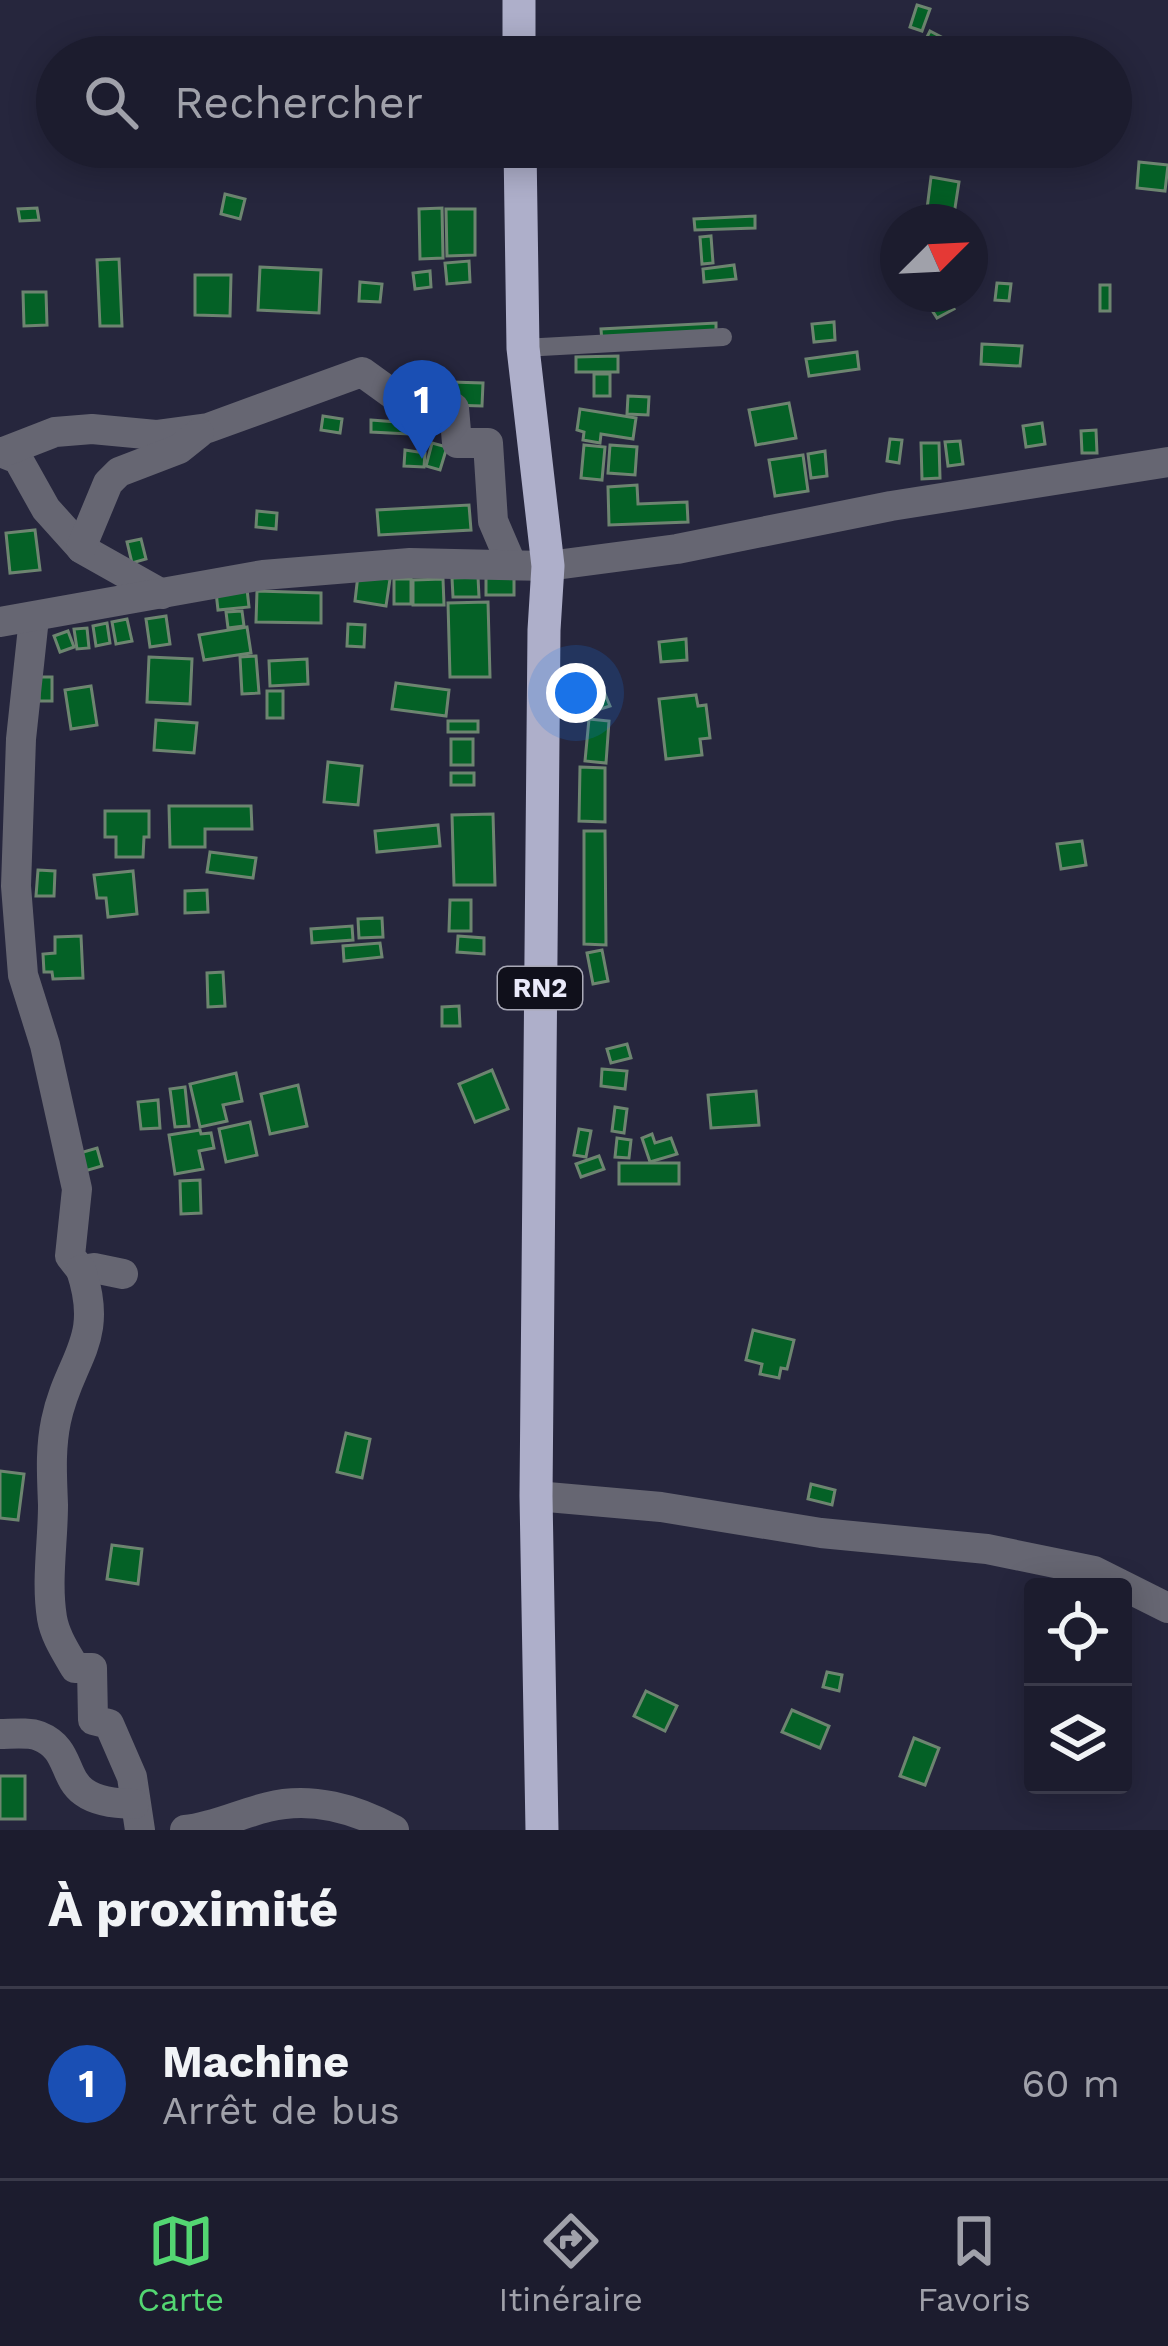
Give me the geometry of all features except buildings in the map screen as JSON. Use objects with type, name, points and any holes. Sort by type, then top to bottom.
[{"type":"highway","points":[[519,0],[519,36]]},
{"type":"highway","name":"RN2","points":[[520,168],[523,348],[548,566],[536,1496],[542,1830]]},
{"type":"street","points":[[0,453],[55,432],[92,429],[156,436],[204,429],[362,372],[398,398],[454,408],[457,443],[488,443],[493,521],[511,563]]},
{"type":"street","points":[[81,548],[108,483],[119,472],[179,448],[204,429]]},
{"type":"street","points":[[0,453],[18,460],[46,509],[81,548],[162,594]]},
{"type":"street","points":[[0,622],[263,575],[410,563],[548,566],[677,549],[891,506],[1168,462]]},
{"type":"street","points":[[34,618],[21,739],[19,927],[23,975],[45,1045],[77,1189],[70,1256],[88,1291],[89,1336],[69,1374],[49,1472],[52,1618],[76,1668],[92,1668],[93,1720],[109,1724],[131,1777],[137,1817]]},
{"type":"street","points":[[81,1270],[124,1274]]},
{"type":"street","points":[[536,1496],[661,1507],[821,1533],[987,1549],[1094,1570],[1168,1608]]},
{"type":"street","points":[[0,1733],[38,1736],[53,1747],[88,1798],[137,1817]]},
{"type":"street","points":[[185,1830],[305,1801],[326,1809],[356,1809],[394,1830]]},
{"type":"lane","points":[[523,348],[723,337]]},
{"type":"place","name":"Machine","points":[[422,459]]}]
